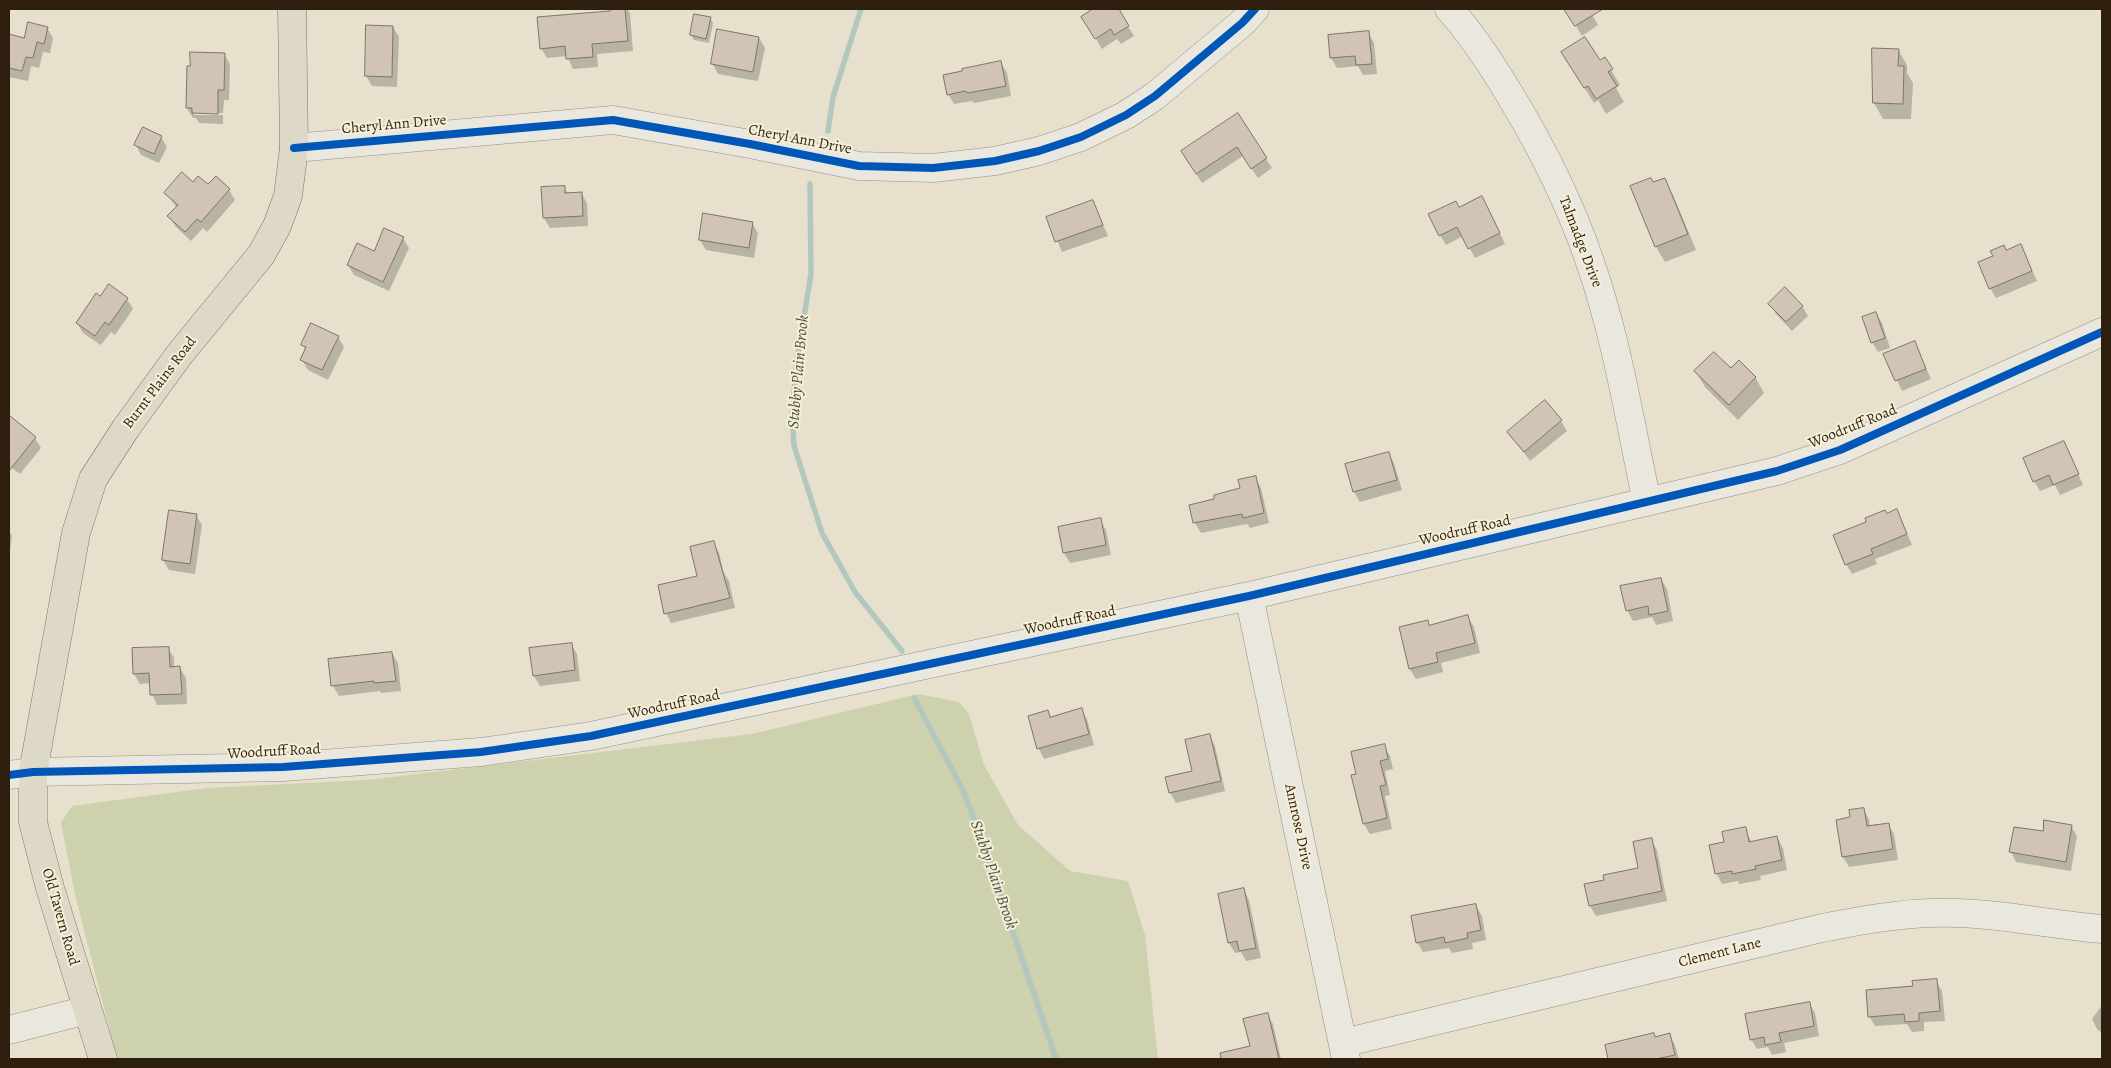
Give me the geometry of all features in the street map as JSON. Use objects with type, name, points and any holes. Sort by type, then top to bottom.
[{"type":"main road","name":"Burnt Plains Road","points":[[21,774],[76,533],[93,479],[126,428],[179,355],[261,256],[277,226],[288,196],[294,148],[292,9]]},
{"type":"main road","name":"Old Tavern Road","points":[[21,774],[50,888],[104,1059]]},
{"type":"street","name":"Cheryl Ann Drive","points":[[294,148],[613,120],[750,144],[859,166],[933,168],[995,161],[1039,151],[1081,137],[1126,115],[1155,96],[1242,23],[1255,9]]},
{"type":"street","name":"Talmadge Drive","points":[[1449,9],[1465,26],[1524,118],[1566,204],[1590,262],[1607,320],[1647,502]]},
{"type":"street","name":"Woodruff Road","points":[[21,774],[282,767],[481,752],[582,738],[695,715],[1249,596],[1777,471],[1840,450],[2102,332]]},
{"type":"street","name":"Annrose Drive","points":[[1249,596],[1345,1051]]},
{"type":"street","name":"Clement Lane","points":[[1345,1051],[1813,930],[1886,916],[1932,912],[2000,915],[2054,925],[2102,929]]},
{"type":"street","points":[[9,1030],[87,1010]]},
{"type":"green space","points":[[918,694],[959,702],[969,714],[984,765],[1018,825],[1070,871],[1128,881],[1145,935],[1158,1059],[117,1059],[75,894],[61,823],[72,806],[207,788],[367,780],[752,734]]},
{"type":"building","points":[[610,9],[625,9],[628,41],[592,44],[593,57],[566,59],[565,46],[540,49],[537,17],[610,11]]},
{"type":"building","points":[[1093,9],[1119,9],[1129,26],[1114,35],[1111,29],[1095,39],[1081,17]]},
{"type":"building","points":[[1564,9],[1603,9],[1575,26]]},
{"type":"building","points":[[694,14],[711,17],[706,39],[690,35]]},
{"type":"building","points":[[28,22],[48,27],[44,44],[37,42],[33,58],[26,57],[22,71],[9,68],[9,34],[24,38]]},
{"type":"building","points":[[366,25],[393,26],[392,77],[365,76]]},
{"type":"building","points":[[717,29],[759,37],[753,72],[711,64]]},
{"type":"building","points":[[1369,31],[1372,64],[1356,65],[1355,56],[1330,58],[1328,35]]},
{"type":"building","points":[[1585,37],[1600,60],[1605,57],[1613,69],[1608,72],[1617,86],[1596,99],[1588,86],[1584,88],[1561,52]]},
{"type":"building","points":[[1872,48],[1899,49],[1898,66],[1904,66],[1903,104],[1873,103]]},
{"type":"building","points":[[190,52],[225,53],[224,90],[218,90],[218,114],[192,113],[192,108],[186,108],[187,66],[190,66]]},
{"type":"building","points":[[1001,61],[1006,86],[947,95],[943,75]]},
{"type":"building","points":[[1238,113],[1267,158],[1251,169],[1237,147],[1196,174],[1181,151]]},
{"type":"building","points":[[143,127],[162,136],[154,154],[134,145]]},
{"type":"building","points":[[182,172],[193,182],[198,176],[208,184],[216,176],[230,189],[201,222],[197,219],[185,232],[167,216],[178,205],[164,193]]},
{"type":"building","points":[[1651,178],[1653,182],[1665,178],[1688,234],[1655,247],[1630,186]]},
{"type":"building","points":[[565,186],[565,193],[582,192],[583,216],[543,218],[541,187]]},
{"type":"building","points":[[1482,196],[1500,233],[1468,249],[1457,227],[1439,236],[1428,214],[1456,201],[1459,207]]},
{"type":"building","points":[[1093,200],[1103,225],[1055,242],[1046,217]]},
{"type":"building","points":[[703,213],[753,222],[749,248],[699,240]]},
{"type":"building","points":[[384,228],[404,237],[383,282],[347,265],[357,243],[374,251]]},
{"type":"building","points":[[2021,244],[2032,271],[1989,289],[1978,262],[1993,256],[1990,251],[2004,245],[2006,250]]},
{"type":"building","points":[[109,284],[128,298],[109,325],[105,322],[95,336],[76,323],[96,293],[100,296]]},
{"type":"building","points":[[1785,287],[1803,306],[1786,322],[1768,304]]},
{"type":"building","points":[[1876,312],[1885,338],[1871,343],[1862,317]]},
{"type":"building","points":[[311,323],[339,336],[322,370],[300,360],[306,347],[301,345]]},
{"type":"building","points":[[1915,341],[1926,369],[1895,381],[1883,354]]},
{"type":"building","points":[[1714,352],[1731,368],[1739,360],[1756,377],[1729,405],[1694,371]]},
{"type":"building","points":[[1545,400],[1562,420],[1524,452],[1507,432]]},
{"type":"building","points":[[9,415],[36,437],[9,471]]},
{"type":"building","points":[[2064,441],[2079,474],[2053,485],[2049,475],[2033,482],[2023,458]]},
{"type":"building","points":[[1389,452],[1397,480],[1353,492],[1345,464]]},
{"type":"building","points":[[1256,476],[1264,513],[1243,518],[1242,514],[1193,523],[1189,505],[1214,499],[1214,495],[1240,488],[1238,480]]},
{"type":"building","points":[[1897,509],[1907,534],[1871,549],[1873,554],[1845,565],[1833,535],[1866,522],[1865,518],[1885,510],[1887,513]]},
{"type":"building","points":[[169,510],[197,514],[190,564],[162,560]]},
{"type":"building","points":[[1101,518],[1106,545],[1063,553],[1058,527]]},
{"type":"building","points":[[714,541],[730,598],[664,614],[658,585],[697,576],[690,547]]},
{"type":"building","points":[[1661,578],[1668,611],[1649,615],[1648,606],[1626,611],[1620,586]]},
{"type":"building","points":[[1468,615],[1475,643],[1436,653],[1438,662],[1409,669],[1399,627],[1428,620],[1429,625]]},
{"type":"building","points":[[572,643],[575,670],[533,676],[529,648]]},
{"type":"building","points":[[169,647],[170,667],[180,666],[182,694],[150,695],[149,673],[133,674],[132,648]]},
{"type":"building","points":[[392,652],[396,681],[374,683],[374,681],[331,686],[328,659]]},
{"type":"building","points":[[1082,708],[1089,734],[1037,749],[1028,716],[1048,710],[1050,717]]},
{"type":"building","points":[[1210,734],[1221,781],[1169,793],[1165,777],[1192,771],[1185,740]]},
{"type":"building","points":[[1385,744],[1388,759],[1380,761],[1386,785],[1380,786],[1387,818],[1363,824],[1351,775],[1356,774],[1351,752]]},
{"type":"building","points":[[1864,808],[1867,826],[1889,823],[1893,849],[1842,857],[1836,820],[1850,817],[1849,810]]},
{"type":"building","points":[[2044,820],[2072,825],[2066,862],[2009,852],[2014,827],[2043,831]]},
{"type":"building","points":[[1746,827],[1749,842],[1777,836],[1782,860],[1755,866],[1756,869],[1732,874],[1732,871],[1715,874],[1709,845],[1724,842],[1722,832]]},
{"type":"building","points":[[1652,838],[1662,891],[1589,906],[1584,884],[1604,880],[1603,875],[1638,868],[1633,842]]},
{"type":"building","points":[[1244,888],[1256,948],[1239,951],[1237,941],[1228,943],[1218,894]]},
{"type":"building","points":[[1476,904],[1481,930],[1467,933],[1468,938],[1445,943],[1444,937],[1416,943],[1411,916]]},
{"type":"building","points":[[1937,979],[1940,1011],[1919,1013],[1919,1021],[1905,1022],[1904,1014],[1868,1017],[1866,990],[1913,986],[1912,981]]},
{"type":"building","points":[[1810,1002],[1814,1026],[1779,1033],[1781,1042],[1765,1045],[1764,1037],[1750,1040],[1745,1014]]},
{"type":"building","points":[[1268,1013],[1279,1059],[1221,1059],[1220,1053],[1250,1046],[1243,1019]]},
{"type":"building","points":[[1654,1033],[1655,1037],[1670,1033],[1675,1055],[1656,1059],[1608,1059],[1605,1045]]},
{"type":"waterway","name":"Stubby Plain Brook","points":[[828,131],[833,97],[861,9]]},
{"type":"waterway","name":"Stubby Plain Brook","points":[[810,184],[811,274],[797,359],[792,415],[794,446],[822,533],[855,592],[902,651]]},
{"type":"waterway","name":"Stubby Plain Brook","points":[[914,698],[963,790],[983,843],[1056,1059]]},
{"type":"cycle path","points":[[294,148],[613,120],[750,144],[859,166],[933,168],[995,161],[1039,151],[1081,137],[1126,115],[1155,96],[1242,23],[1255,9]]},
{"type":"cycle path","points":[[9,775],[33,772],[283,767],[481,752],[591,736],[1249,596],[1777,471],[1840,450],[2102,332]]}]
